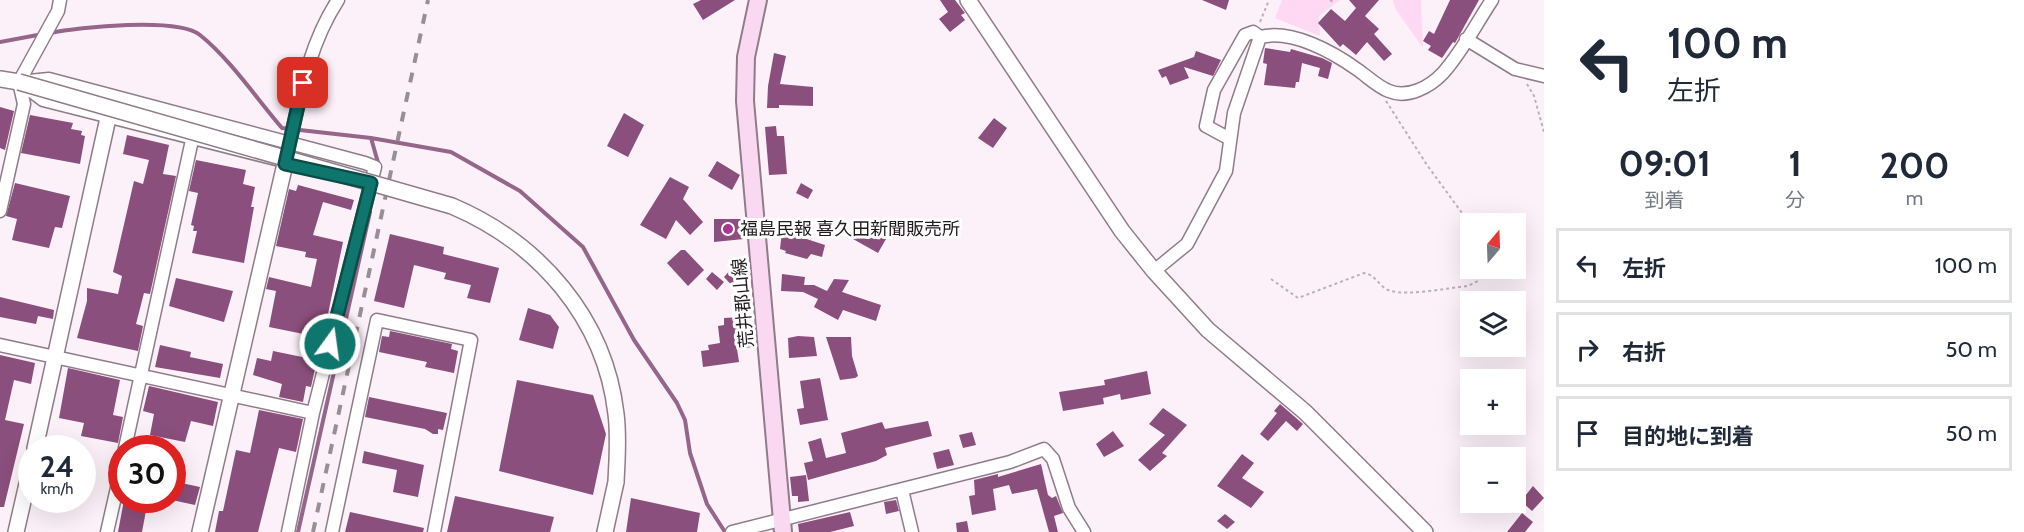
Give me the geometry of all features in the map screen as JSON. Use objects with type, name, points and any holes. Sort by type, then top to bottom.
[{"type":"main road","name":"荒井郡山線","points":[[758,0],[746,57],[746,101],[782,526]]},
{"type":"street","points":[[0,211],[24,104],[19,82],[58,11],[60,0]]},
{"type":"street","points":[[200,532],[308,63],[328,16],[338,0]]},
{"type":"street","points":[[969,0],[1122,231],[1154,271],[1208,330],[1305,412],[1425,532]]},
{"type":"street","points":[[1230,140],[1211,131],[1206,126],[1206,120],[1214,90],[1227,62],[1245,35],[1269,35],[1318,47],[1386,89],[1400,94],[1412,93],[1427,86],[1442,74],[1492,0]]},
{"type":"street","points":[[1154,271],[1187,244],[1226,171],[1234,113],[1258,35]]},
{"type":"street","points":[[1466,39],[1516,70],[1544,76]]},
{"type":"street","points":[[0,79],[19,82],[441,203],[468,213],[533,255],[565,288],[598,346],[607,368],[616,412],[615,482],[605,532]]},
{"type":"street","points":[[19,82],[49,79],[375,167],[313,413],[288,532]]},
{"type":"street","points":[[19,82],[43,100],[285,164],[371,183]]},
{"type":"street","points":[[37,435],[108,118]]},
{"type":"street","points":[[128,435],[192,140]]},
{"type":"street","points":[[332,532],[377,320],[471,340],[434,532]]},
{"type":"street","points":[[0,345],[313,413]]},
{"type":"street","points":[[732,532],[782,526],[902,490],[1010,462],[1044,449],[1053,459],[1066,500],[1084,532]]},
{"type":"street","points":[[902,490],[912,532]]},
{"type":"street","points":[[16,532],[20,513]]},
{"type":"street","points":[[107,532],[111,513]]},
{"type":"path","points":[[1258,35],[1269,0]]},
{"type":"path","points":[[1516,70],[1534,96],[1544,132]]},
{"type":"path","points":[[1386,89],[1385,98],[1391,111],[1462,213]]},
{"type":"path","points":[[1271,279],[1298,298],[1364,273],[1372,275],[1382,287],[1394,292],[1468,286],[1479,279]]},
{"type":"shaded area","points":[[1282,0],[1340,0],[1319,16],[1320,36],[1275,18]]},
{"type":"shaded area","points":[[1393,0],[1421,0],[1423,48],[1396,10]]},
{"type":"building","points":[[701,0],[735,0],[703,20],[693,4]]},
{"type":"building","points":[[940,0],[955,0],[965,13],[961,15],[965,20],[950,32],[939,19],[948,12]]},
{"type":"building","points":[[1202,0],[1229,0],[1226,10]]},
{"type":"building","points":[[1349,0],[1379,0],[1365,16],[1379,29],[1374,34],[1392,54],[1384,61],[1367,42],[1356,55],[1343,44],[1340,47],[1318,23],[1331,9],[1345,21],[1356,8]]},
{"type":"building","points":[[1450,0],[1479,0],[1455,43],[1453,42],[1442,58],[1428,50],[1431,46],[1423,41],[1429,31],[1434,34]]},
{"type":"building","points":[[1265,48],[1290,52],[1291,49],[1322,58],[1332,63],[1328,79],[1318,76],[1320,68],[1302,63],[1299,82],[1296,82],[1295,88],[1264,85],[1267,64],[1263,63]]},
{"type":"building","points":[[1196,51],[1221,60],[1213,76],[1184,67],[1189,78],[1170,85],[1166,76],[1162,78],[1158,70],[1194,57]]},
{"type":"building","points":[[774,53],[786,56],[780,84],[813,87],[813,106],[779,105],[779,108],[767,108]]},
{"type":"building","points":[[0,107],[14,111],[5,150],[0,148]]},
{"type":"building","points":[[624,113],[644,125],[628,157],[607,146]]},
{"type":"building","points":[[30,115],[73,123],[71,129],[82,131],[81,135],[85,136],[80,164],[21,153]]},
{"type":"building","points":[[994,118],[1007,128],[993,148],[978,138]]},
{"type":"building","points":[[776,126],[777,136],[784,136],[787,174],[769,175],[765,127]]},
{"type":"building","points":[[127,135],[169,145],[163,174],[176,176],[150,294],[144,293],[136,324],[143,326],[138,351],[77,338],[87,301],[87,288],[118,294],[122,276],[113,272],[134,181],[143,184],[149,160],[123,154]]},
{"type":"building","points":[[196,160],[246,170],[243,184],[255,187],[251,207],[254,207],[244,263],[192,253],[197,231],[193,231],[194,226],[191,225],[198,193],[189,191]]},
{"type":"building","points":[[717,161],[740,175],[732,190],[708,176]]},
{"type":"building","points":[[670,177],[689,187],[683,199],[703,222],[690,235],[676,220],[666,239],[640,225]]},
{"type":"building","points":[[15,183],[70,196],[62,228],[55,227],[49,248],[12,240],[17,219],[6,216]]},
{"type":"building","points":[[801,183],[813,190],[808,199],[796,193]]},
{"type":"building","points":[[298,185],[354,200],[351,210],[323,202],[313,235],[343,242],[323,338],[269,327],[276,291],[266,289],[269,277],[311,287],[317,259],[305,257],[306,252],[276,246],[289,189],[296,191]]},
{"type":"building","name":"福島民報 喜久田新聞販売所","points":[[714,219],[742,219],[744,239],[714,242]]},
{"type":"building","points":[[861,225],[886,239],[878,253],[853,239]]},
{"type":"building","points":[[782,231],[825,245],[822,257],[811,254],[807,259],[785,253],[786,251],[780,249]]},
{"type":"building","points":[[390,234],[444,247],[443,254],[499,268],[490,303],[467,298],[471,285],[444,279],[446,273],[414,265],[404,308],[374,301]]},
{"type":"building","points":[[681,250],[685,250],[704,270],[688,286],[667,263]]},
{"type":"building","points":[[733,267],[746,279],[737,291],[724,277]]},
{"type":"building","points":[[712,272],[724,282],[717,290],[706,279]]},
{"type":"building","points":[[782,274],[805,277],[804,285],[814,285],[827,291],[834,279],[849,280],[842,292],[881,305],[876,321],[843,310],[838,320],[814,307],[818,299],[803,292],[781,291]]},
{"type":"building","points":[[176,278],[233,291],[224,322],[169,306]]},
{"type":"building","points":[[0,297],[54,310],[53,319],[38,316],[36,324],[0,317]]},
{"type":"building","points":[[528,308],[550,315],[559,327],[553,349],[519,340]]},
{"type":"building","points":[[740,317],[743,340],[751,339],[752,347],[737,349],[739,362],[703,367],[701,351],[709,350],[708,345],[720,343],[718,326],[724,325],[724,318]]},
{"type":"building","points":[[390,331],[452,344],[451,349],[458,351],[454,373],[425,367],[427,362],[379,352],[382,336],[389,337]]},
{"type":"building","points":[[814,337],[817,356],[789,358],[788,338]]},
{"type":"building","points":[[826,337],[851,337],[852,356],[858,376],[840,380]]},
{"type":"building","points":[[160,345],[191,352],[190,357],[223,364],[220,378],[155,367]]},
{"type":"building","points":[[273,351],[317,360],[311,387],[306,386],[303,402],[279,397],[282,384],[253,375],[257,358],[271,361]]},
{"type":"building","points":[[0,355],[35,363],[31,384],[14,380],[5,420],[24,424],[21,435],[18,435],[18,449],[4,507],[0,507]]},
{"type":"building","points":[[68,368],[120,380],[113,415],[123,417],[120,435],[108,435],[108,441],[96,439],[96,435],[81,435],[84,423],[59,418]]},
{"type":"building","points":[[1147,371],[1151,394],[1121,400],[1120,394],[1103,398],[1104,404],[1063,411],[1059,392],[1105,385],[1104,380]]},
{"type":"building","points":[[820,378],[828,420],[800,425],[797,409],[804,408],[800,381]]},
{"type":"building","points":[[517,380],[593,395],[606,434],[593,495],[499,471]]},
{"type":"building","points":[[149,386],[218,402],[213,426],[191,421],[186,438],[186,435],[150,435],[154,414],[143,411]]},
{"type":"building","points":[[369,397],[447,413],[443,430],[438,429],[438,434],[433,434],[425,429],[365,417]]},
{"type":"building","points":[[1280,404],[1303,424],[1297,431],[1286,421],[1268,441],[1260,434],[1277,413],[1274,411]]},
{"type":"building","points":[[1163,408],[1187,425],[1162,453],[1167,456],[1150,471],[1138,460],[1165,435],[1149,424]]},
{"type":"building","points":[[259,410],[303,419],[296,452],[279,448],[258,532],[215,532],[219,511],[223,511],[236,450],[250,453]]},
{"type":"building","points":[[928,421],[932,436],[885,448],[887,455],[876,461],[808,480],[804,463],[813,461],[808,442],[821,438],[826,458],[846,453],[841,433],[882,422],[885,429]]},
{"type":"building","points":[[1113,431],[1124,446],[1104,457],[1096,444]]},
{"type":"building","points":[[972,432],[976,445],[963,448],[959,435]]},
{"type":"building","points":[[949,449],[954,465],[937,469],[933,453]]},
{"type":"building","points":[[364,451],[424,465],[418,497],[393,492],[397,470],[362,463]]},
{"type":"building","points":[[1242,454],[1254,463],[1242,478],[1264,492],[1251,508],[1217,486]]},
{"type":"building","points":[[1041,464],[1048,495],[1052,498],[1056,496],[1063,513],[1054,516],[1058,532],[1049,532],[1037,489],[1012,494],[1009,485],[993,489],[996,510],[972,515],[969,496],[975,495],[974,480],[998,474],[998,477]]},
{"type":"building","points":[[806,475],[809,501],[798,502],[798,496],[792,496],[790,477]]},
{"type":"building","points":[[186,484],[200,487],[195,505],[186,503]]},
{"type":"building","points":[[1533,486],[1544,498],[1532,511],[1526,506],[1526,495]]},
{"type":"building","points":[[455,496],[554,517],[550,532],[447,532]]},
{"type":"building","points":[[631,498],[700,513],[697,532],[626,532]]},
{"type":"building","points":[[896,500],[899,511],[886,514],[884,502]]},
{"type":"building","points":[[350,512],[424,528],[423,532],[345,532]]},
{"type":"building","points":[[850,512],[854,526],[830,532],[799,532],[798,524]]},
{"type":"building","points":[[122,513],[146,513],[142,532],[118,532]]},
{"type":"building","points":[[1522,513],[1533,522],[1525,532],[1507,532]]},
{"type":"building","points":[[1225,514],[1235,522],[1227,529],[1217,521]]},
{"type":"building","points":[[967,521],[969,532],[957,532],[956,523]]},
{"type":"waterway","points":[[50,33],[128,25],[171,26],[188,29],[200,35],[222,56],[282,128],[371,138],[451,152],[520,191],[583,247],[634,340],[677,403],[685,420],[690,453],[707,504],[725,532]]},
{"type":"waterway","points":[[0,42],[43,34]]},
{"type":"waterway","points":[[371,138],[379,166]]},
{"type":"waterway","points":[[298,532],[370,212]]},
{"type":"railway","points":[[313,532],[428,0]]},
{"type":"place","name":"福島民報 喜久田新聞販売所","points":[[728,229]]},
{"type":"route","points":[[303,83],[285,164],[371,183],[330,344]]}]
